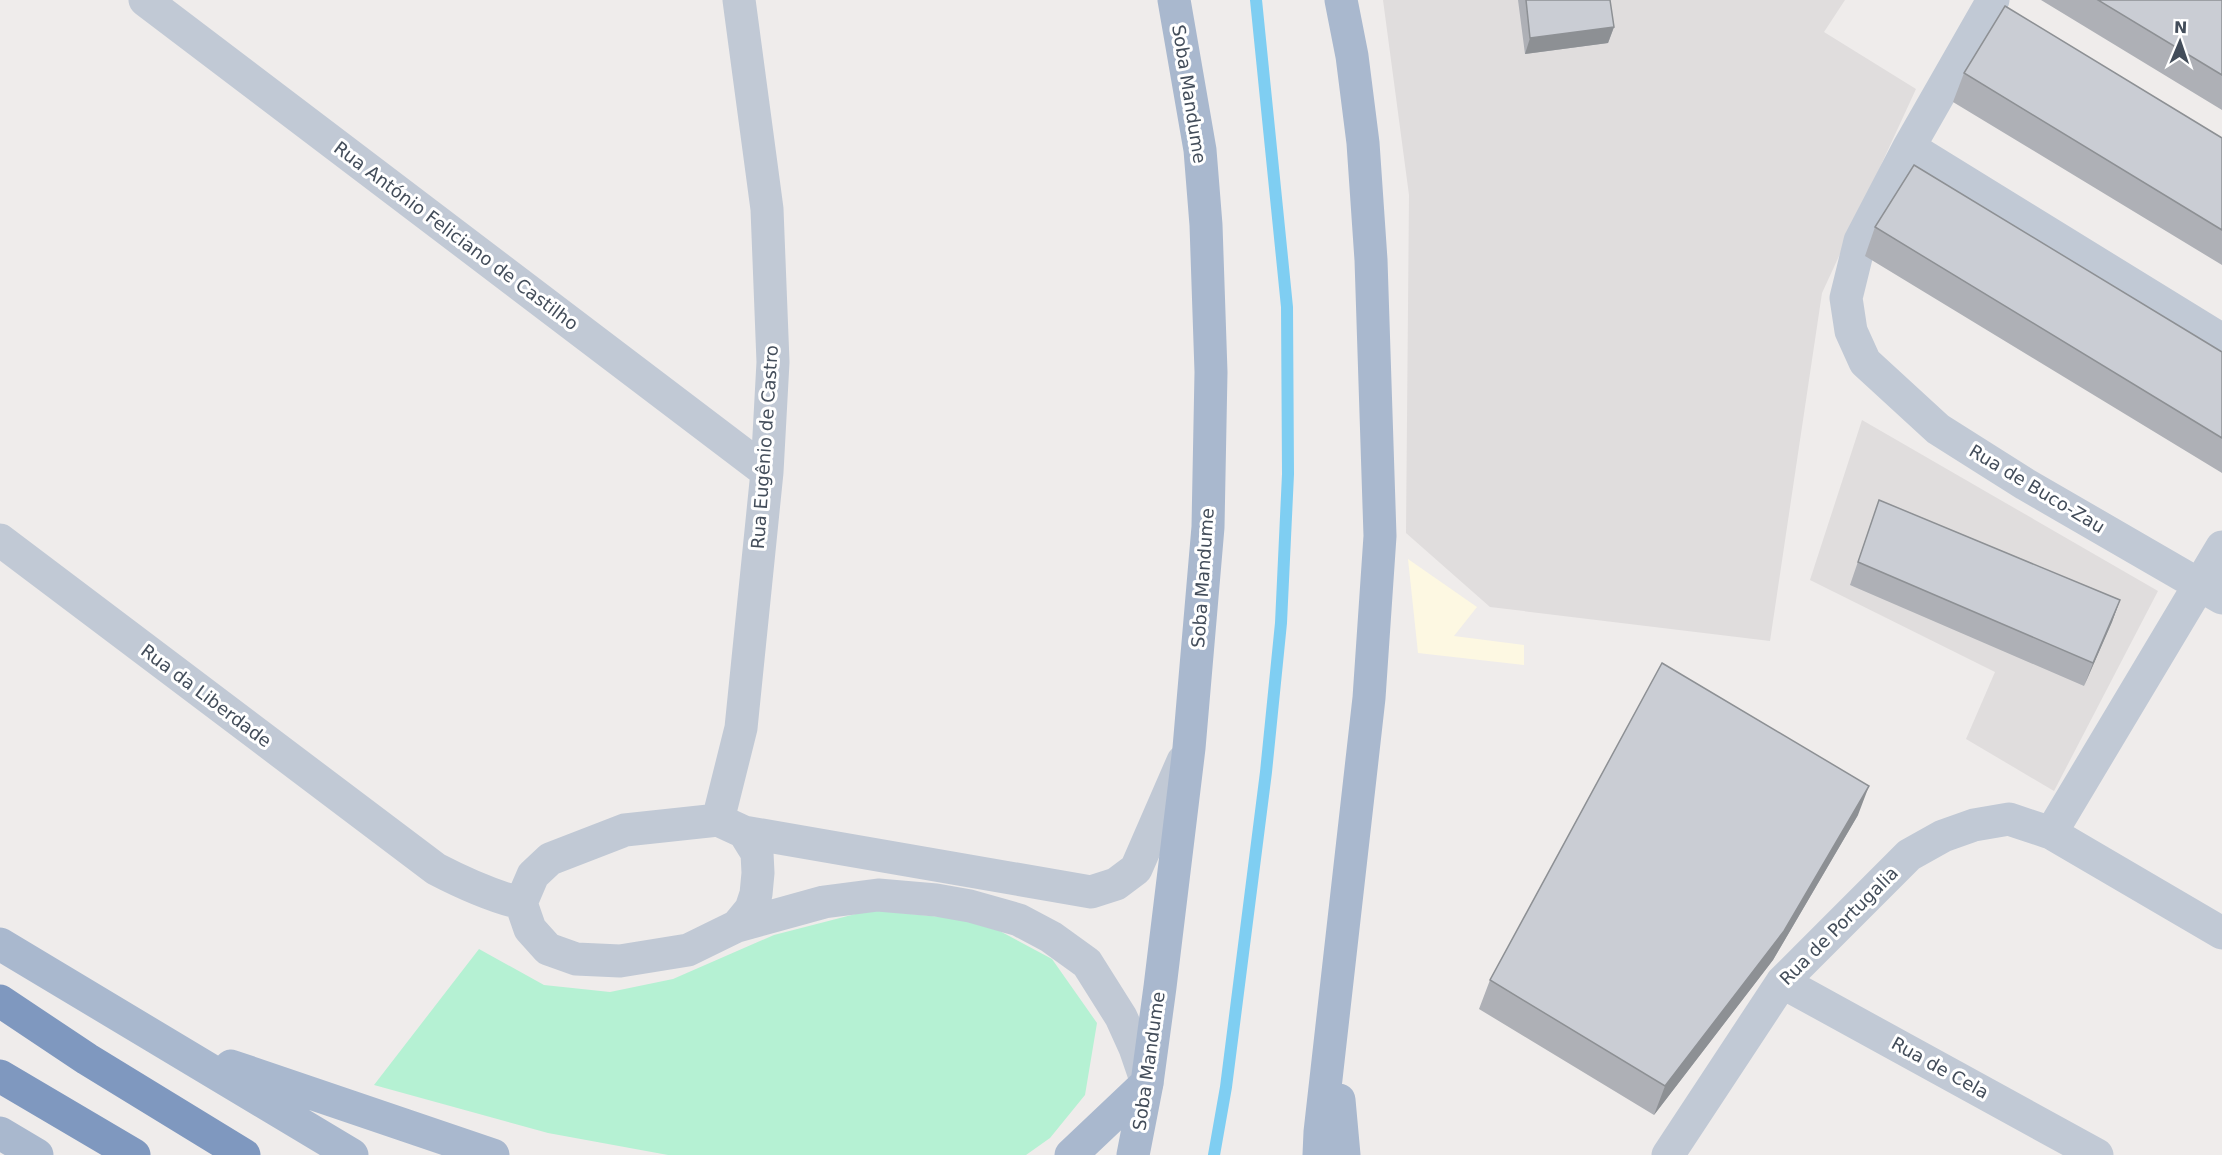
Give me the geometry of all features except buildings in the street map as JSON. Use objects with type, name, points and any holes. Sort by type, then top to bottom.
[{"type":"highway","points":[[0,1001],[87,1059],[244,1155]]},
{"type":"highway","points":[[0,1076],[134,1155]]},
{"type":"main road","name":"Soba Mandume","points":[[1133,1155],[1147,1083],[1189,748],[1208,527],[1211,372],[1206,225],[1200,150],[1174,0]]},
{"type":"main road","points":[[1319,1155],[1369,698],[1380,536],[1371,260],[1364,154],[1352,56],[1341,0]]},
{"type":"main road","points":[[0,944],[352,1155]]},
{"type":"main road","points":[[1335,1010],[1344,1155]]},
{"type":"main road","points":[[170,1046],[493,1155]]},
{"type":"main road","points":[[1071,1155],[1147,1083]]},
{"type":"main road","points":[[0,1133],[37,1155]]},
{"type":"street","name":"Rua António Feliciano de Castilho","points":[[145,0],[767,472]]},
{"type":"street","name":"Rua Eugênio de Castro","points":[[731,826],[767,472],[773,362],[767,209],[739,0]]},
{"type":"street","points":[[1993,0],[1909,147],[2222,340]]},
{"type":"street","name":"Rua de Buco-Zau","points":[[1909,147],[1860,241],[1846,298],[1851,331],[1865,362],[1938,429],[2025,484],[2211,591]]},
{"type":"street","name":"Rua da Liberdade","points":[[0,540],[436,869],[503,899],[521,903]]},
{"type":"street","points":[[2051,833],[2211,591],[2222,547]]},
{"type":"street","points":[[1147,1083],[1135,1048],[1120,1017],[1087,963],[1051,937],[1019,920],[970,906],[936,900],[878,895],[824,902],[737,926],[688,950],[620,961],[576,959],[548,949],[530,929],[521,903],[533,875],[550,859],[625,830],[731,826],[1091,892],[1116,884],[1136,869],[1189,748]]},
{"type":"street","name":"Rua de Portugalia","points":[[1668,1155],[1782,982],[1909,855],[1943,836],[1974,825],[2009,819],[2051,833],[2222,933]]},
{"type":"street","points":[[731,826],[757,854],[756,894],[751,909],[737,926]]},
{"type":"street","name":"Rua de Cela","points":[[1782,982],[2097,1155]]},
{"type":"shaded area","points":[[1383,0],[1845,0],[1824,32],[1916,89],[1822,293],[1770,641],[1490,607],[1406,533],[1409,195]]},
{"type":"shaded area","points":[[1862,420],[2158,591],[2054,791],[1966,739],[1995,672],[1810,580]]},
{"type":"shaded area","points":[[1408,559],[1477,607],[1454,636],[1524,645],[1524,665],[1418,653]]},
{"type":"green space","points":[[871,910],[981,921],[1052,959],[1097,1023],[1085,1095],[1050,1138],[1026,1155],[668,1155],[548,1133],[374,1085],[479,949],[544,985],[610,992],[673,979],[774,935]]},
{"type":"waterway","points":[[1214,1155],[1226,1087],[1266,772],[1281,623],[1288,474],[1287,307],[1256,0]]}]
